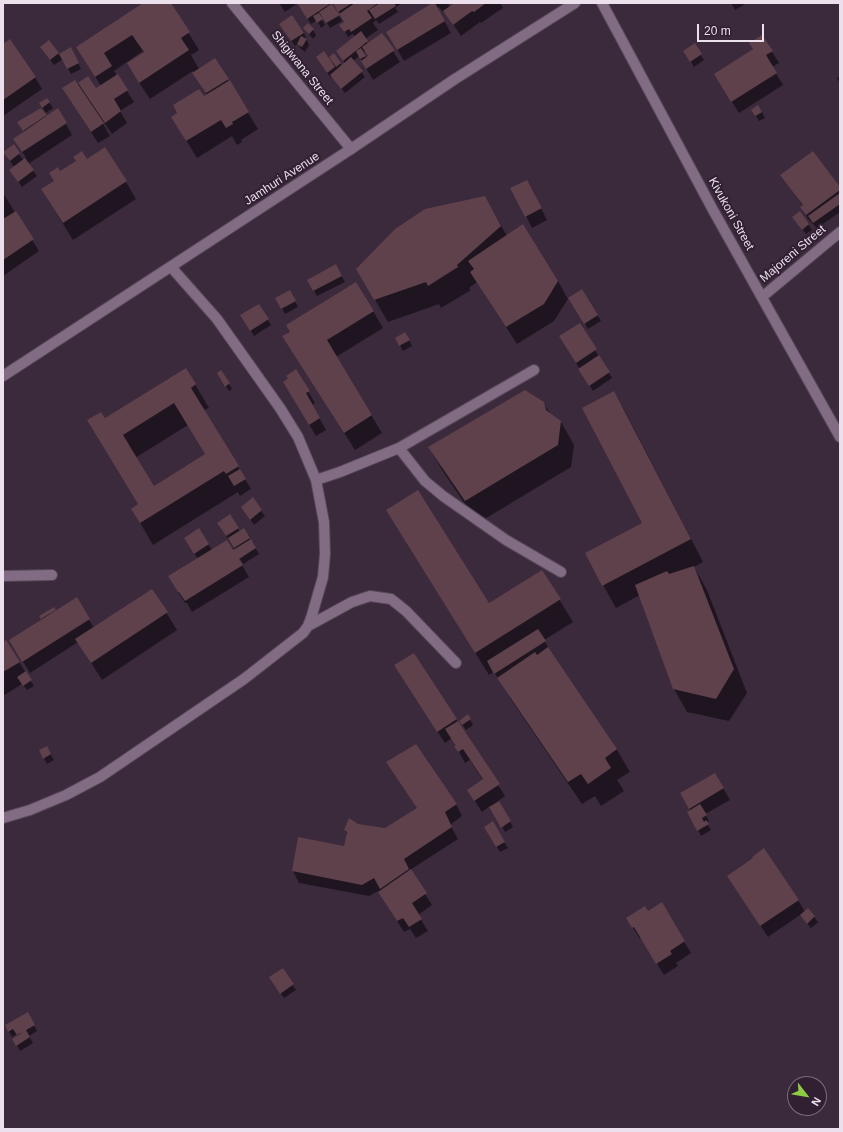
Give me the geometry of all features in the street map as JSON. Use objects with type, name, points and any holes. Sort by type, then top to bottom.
[{"type":"street","name":"Shigiwana Street","points":[[232,3],[351,149]]},
{"type":"street","name":"Jamhuri Avenue","points":[[3,376],[351,149],[455,79],[575,3]]},
{"type":"street","name":"Kivukoni Street","points":[[602,3],[713,210],[840,437]]},
{"type":"street","name":"Majoreni Street","points":[[762,297],[840,232]]},
{"type":"street","points":[[3,818],[30,810],[66,795],[100,777],[244,679],[273,655],[300,636],[308,626],[323,577],[325,554],[324,522],[316,480],[298,437],[280,408],[217,319],[171,267]]},
{"type":"street","points":[[316,480],[399,448],[534,370]]},
{"type":"street","points":[[399,448],[425,481],[443,496],[506,540],[561,572]]},
{"type":"street","points":[[3,576],[52,575]]},
{"type":"street","points":[[308,626],[352,602],[370,596],[391,599],[406,611],[456,663]]},
{"type":"building","points":[[143,3],[171,3],[190,32],[181,38],[189,50],[139,83],[127,63],[144,52],[132,35],[104,53],[112,66],[95,77],[76,47]]},
{"type":"building","points":[[297,3],[327,3],[328,5],[307,19]]},
{"type":"building","points":[[333,3],[352,3],[338,12]]},
{"type":"building","points":[[355,3],[378,3],[367,11],[372,18],[351,32],[349,29],[344,32],[339,25],[344,22],[340,15],[326,23],[319,12],[332,4],[339,14]]},
{"type":"building","points":[[380,3],[394,3],[396,6],[375,19],[369,10]]},
{"type":"building","points":[[432,3],[435,3],[445,21],[397,50],[386,32]]},
{"type":"building","points":[[454,3],[486,3],[453,25],[443,11]]},
{"type":"building","points":[[319,13],[323,19],[317,23],[313,16]]},
{"type":"building","points":[[292,15],[304,33],[291,41],[279,24]]},
{"type":"building","points":[[308,23],[314,29],[309,34],[303,28]]},
{"type":"building","points":[[361,31],[368,41],[343,61],[336,51]]},
{"type":"building","points":[[382,33],[395,50],[366,69],[361,61],[368,56],[362,47]]},
{"type":"building","points":[[762,35],[773,51],[766,55],[777,73],[731,102],[714,74],[753,49],[749,43]]},
{"type":"building","points":[[301,36],[307,39],[302,47],[297,44]]},
{"type":"building","points":[[10,39],[36,77],[3,100],[3,44]]},
{"type":"building","points":[[49,40],[59,53],[50,60],[40,47]]},
{"type":"building","points":[[695,43],[702,54],[690,62],[683,51]]},
{"type":"building","points":[[71,47],[79,63],[67,69],[59,54]]},
{"type":"building","points":[[361,48],[366,56],[360,59],[356,51]]},
{"type":"building","points":[[324,51],[335,67],[327,73],[316,57]]},
{"type":"building","points":[[334,53],[341,63],[336,67],[329,57]]},
{"type":"building","points":[[351,57],[363,71],[341,89],[330,75]]},
{"type":"building","points":[[215,58],[229,79],[206,93],[192,73]]},
{"type":"building","points":[[118,74],[128,90],[114,99],[121,111],[105,123],[78,83],[88,76],[96,88]]},
{"type":"building","points":[[75,80],[104,123],[91,132],[62,88]]},
{"type":"building","points":[[230,80],[249,112],[232,122],[233,124],[226,128],[221,120],[186,141],[171,117],[177,113],[173,105],[199,89],[204,96]]},
{"type":"building","points":[[47,98],[50,102],[42,108],[39,103]]},
{"type":"building","points":[[758,105],[762,112],[755,116],[751,110]]},
{"type":"building","points":[[41,108],[47,115],[23,131],[17,122]]},
{"type":"building","points":[[58,108],[67,123],[22,152],[13,139]]},
{"type":"building","points":[[14,144],[20,153],[10,161],[3,152]]},
{"type":"building","points":[[105,147],[127,181],[63,223],[41,189],[54,181],[49,173],[58,167],[60,171],[76,161],[73,157],[82,151],[87,159]]},
{"type":"building","points":[[813,151],[840,187],[840,190],[806,215],[800,207],[803,205],[780,175]]},
{"type":"building","points":[[25,158],[34,170],[18,182],[9,170]]},
{"type":"building","points":[[527,180],[542,208],[525,217],[510,188]]},
{"type":"building","points":[[840,193],[840,204],[813,223],[808,216]]},
{"type":"building","points":[[485,196],[501,226],[457,265],[458,267],[428,286],[426,282],[374,300],[356,269],[395,229],[425,209]]},
{"type":"building","points":[[16,211],[34,239],[3,260],[3,219]]},
{"type":"building","points":[[800,211],[809,224],[802,230],[792,217]]},
{"type":"building","points":[[523,224],[558,281],[544,304],[506,327],[470,272],[474,269],[468,261]]},
{"type":"building","points":[[336,264],[342,276],[313,291],[307,280]]},
{"type":"building","points":[[356,282],[374,311],[327,340],[372,415],[344,433],[282,336],[290,332],[286,325]]},
{"type":"building","points":[[582,289],[598,315],[584,324],[568,298]]},
{"type":"building","points":[[290,290],[296,301],[281,309],[275,298]]},
{"type":"building","points":[[259,304],[269,319],[250,331],[240,315]]},
{"type":"building","points":[[580,323],[597,349],[576,363],[559,336]]},
{"type":"building","points":[[405,332],[410,340],[399,346],[395,338]]},
{"type":"building","points":[[599,355],[610,372],[589,386],[578,369]]},
{"type":"building","points":[[186,368],[196,384],[191,388],[239,466],[226,474],[224,471],[140,523],[131,509],[138,504],[87,420],[101,412],[105,418]],"holes":[[[174,403],[205,454],[154,486],[123,435]]]},
{"type":"building","points":[[296,369],[310,391],[306,393],[320,418],[309,425],[283,382],[288,378],[286,376]]},
{"type":"building","points":[[221,370],[230,383],[225,387],[217,373]]},
{"type":"building","points":[[525,390],[544,402],[546,410],[561,421],[558,445],[465,501],[428,447]]},
{"type":"building","points":[[614,391],[691,539],[602,586],[585,553],[642,523],[582,408]]},
{"type":"building","points":[[240,469],[246,479],[234,486],[228,476]]},
{"type":"building","points":[[418,490],[489,603],[542,570],[561,599],[475,653],[386,510]]},
{"type":"building","points":[[253,497],[262,510],[250,520],[241,507]]},
{"type":"building","points":[[230,514],[239,528],[226,536],[217,523]]},
{"type":"building","points":[[199,528],[209,544],[194,554],[184,538]]},
{"type":"building","points":[[244,528],[250,538],[234,548],[228,538]]},
{"type":"building","points":[[251,539],[256,548],[239,559],[243,565],[185,601],[168,576],[227,540],[233,550]]},
{"type":"building","points":[[694,566],[734,669],[716,699],[673,689],[635,585],[667,571],[669,574]]},
{"type":"building","points":[[152,589],[168,612],[91,663],[75,639]]},
{"type":"building","points":[[77,597],[90,619],[22,662],[9,640]]},
{"type":"building","points":[[54,607],[56,610],[41,619],[39,616]]},
{"type":"building","points":[[538,629],[546,641],[494,674],[487,661]]},
{"type":"building","points":[[6,640],[20,662],[3,672],[3,642]]},
{"type":"building","points":[[548,647],[617,749],[605,758],[611,768],[588,784],[581,774],[568,782],[497,678],[535,652],[537,655]]},
{"type":"building","points":[[414,653],[457,719],[437,732],[394,665]]},
{"type":"building","points":[[26,671],[32,680],[23,686],[17,677]]},
{"type":"building","points":[[468,714],[471,719],[462,725],[459,721]]},
{"type":"building","points":[[458,721],[500,784],[474,801],[467,790],[483,779],[463,749],[458,752],[454,746],[456,746],[445,729]]},
{"type":"building","points":[[416,744],[457,804],[445,812],[452,827],[404,859],[409,869],[380,889],[374,878],[362,885],[292,871],[298,837],[344,846],[347,832],[344,830],[349,818],[358,824],[385,828],[417,808],[386,762]]},
{"type":"building","points":[[47,746],[51,754],[43,759],[39,750]]},
{"type":"building","points":[[715,773],[724,788],[689,809],[680,793]]},
{"type":"building","points":[[499,801],[511,821],[501,828],[489,807]]},
{"type":"building","points":[[700,804],[707,815],[702,818],[704,822],[706,820],[709,824],[697,831],[687,812]]},
{"type":"building","points":[[493,821],[505,842],[496,847],[484,827]]},
{"type":"building","points":[[764,848],[799,900],[760,926],[727,876],[753,858],[752,857]]},
{"type":"building","points":[[411,869],[427,893],[412,903],[422,919],[409,927],[403,918],[397,921],[378,892]]},
{"type":"building","points":[[662,902],[685,941],[670,951],[672,954],[656,964],[634,927],[632,928],[626,918],[645,906],[648,911]]},
{"type":"building","points":[[808,908],[815,916],[807,924],[800,915]]},
{"type":"building","points":[[283,968],[294,984],[280,994],[269,977]]},
{"type":"building","points":[[28,1012],[35,1025],[26,1030],[30,1037],[16,1046],[12,1039],[23,1032],[17,1035],[13,1029],[8,1032],[5,1025]]}]
